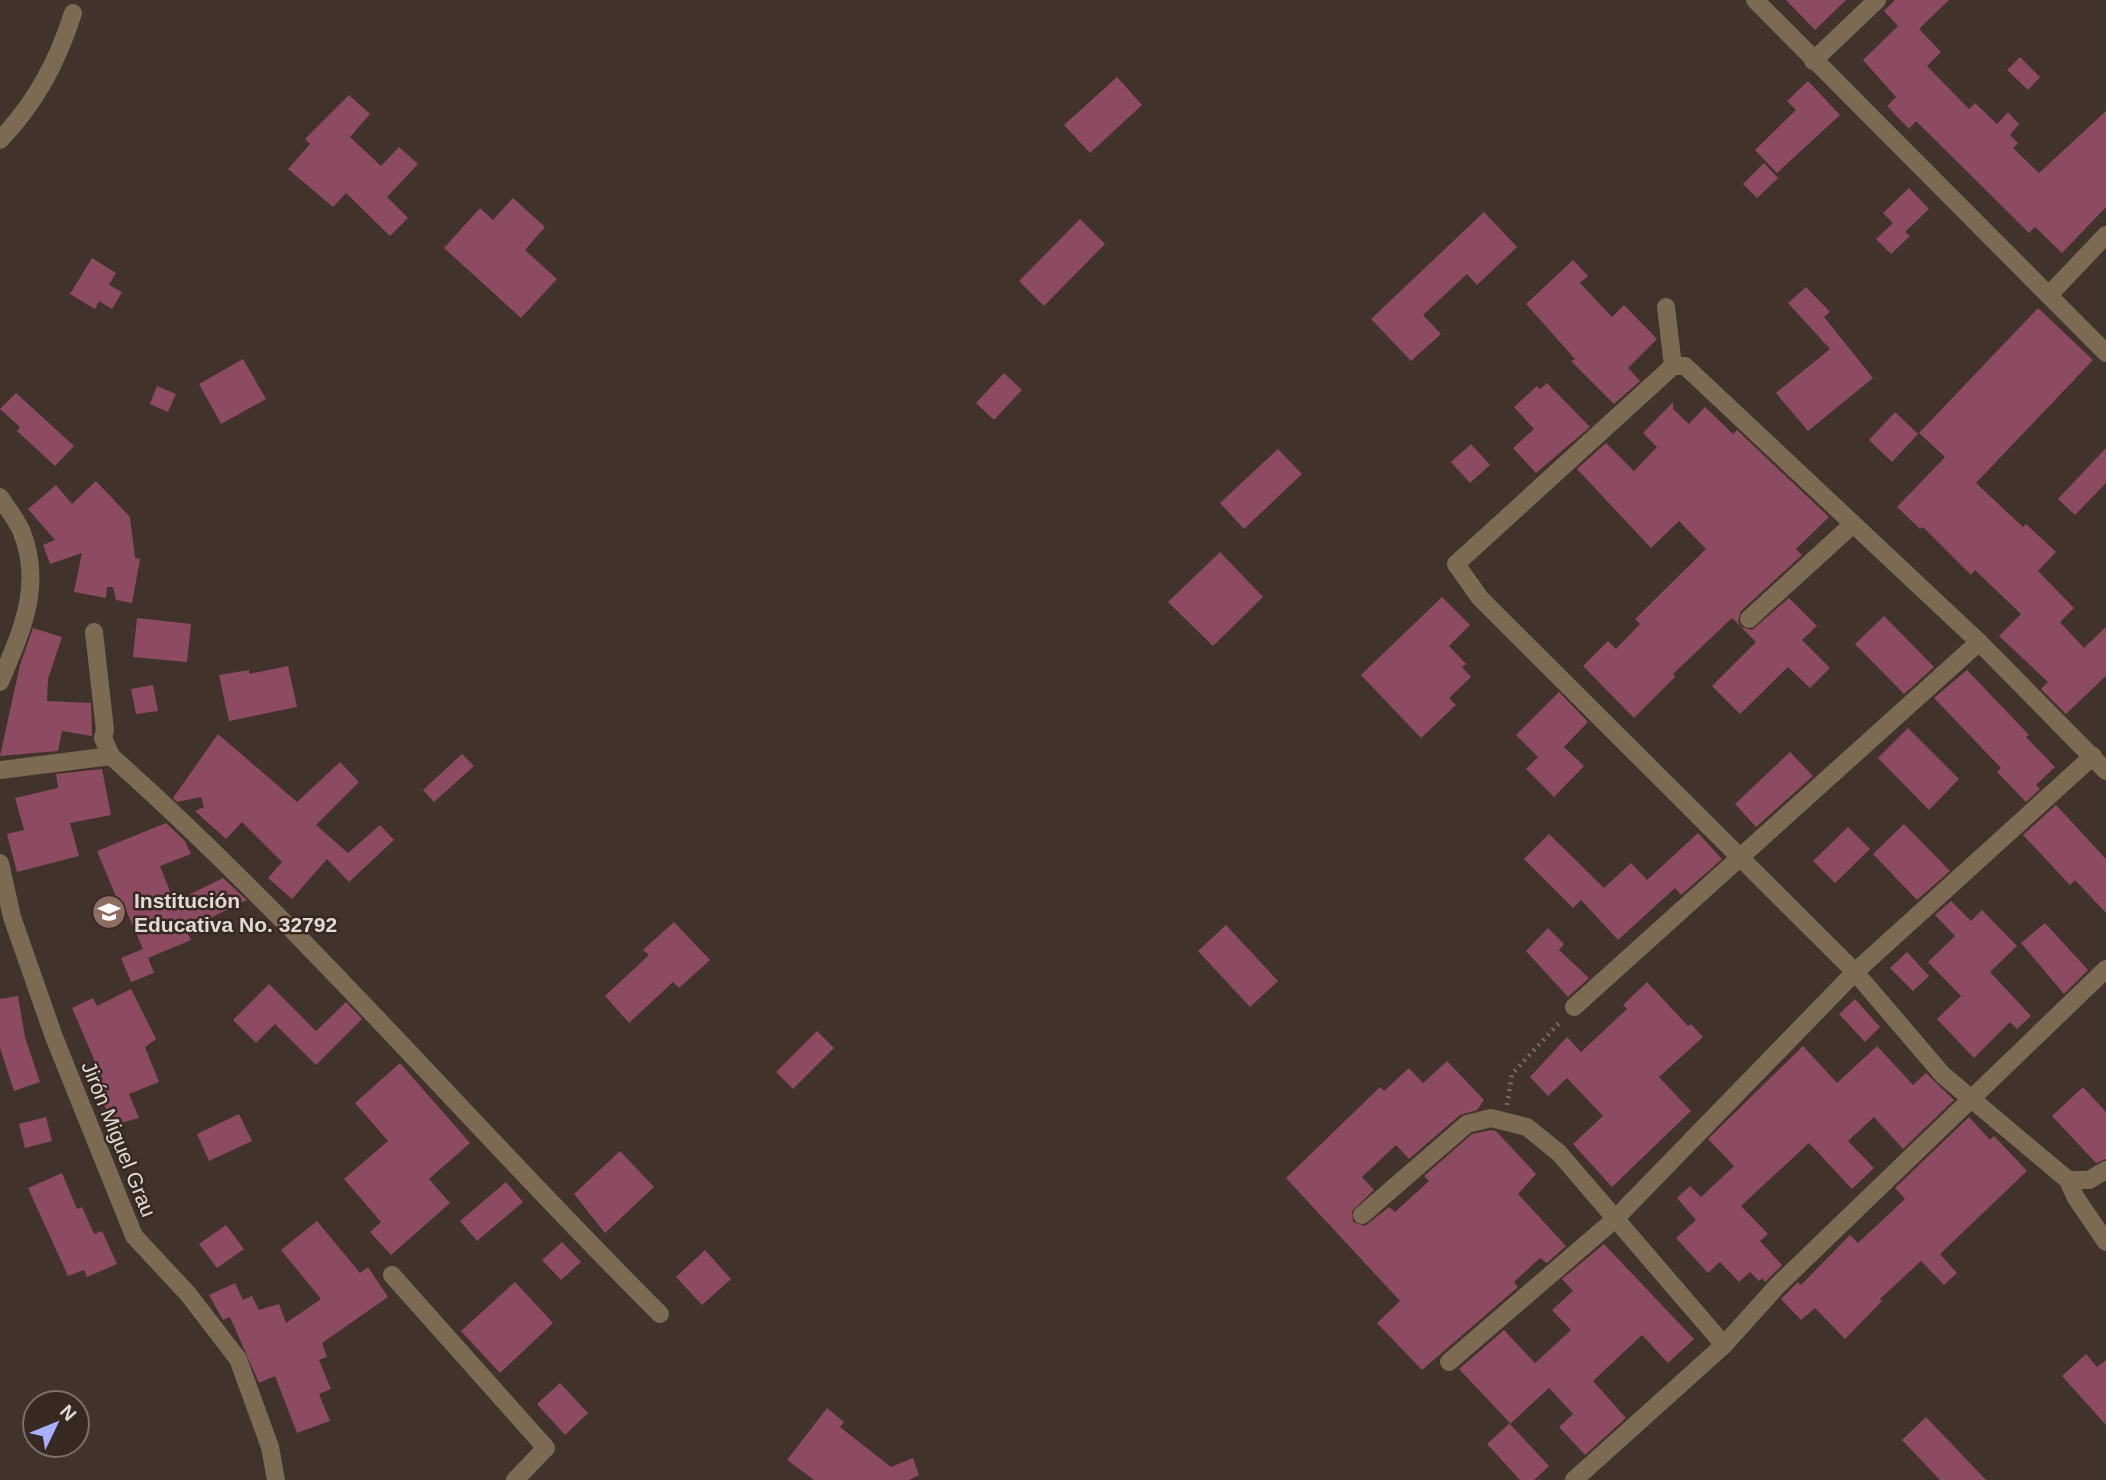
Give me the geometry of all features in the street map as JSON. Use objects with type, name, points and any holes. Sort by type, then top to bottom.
[{"type":"street","points":[[1755,0],[2106,353]]},
{"type":"street","points":[[1813,61],[1877,0]]},
{"type":"street","points":[[0,140],[39,93],[60,55],[73,13]]},
{"type":"street","points":[[2049,295],[2106,235]]},
{"type":"street","points":[[1666,307],[1672,366]]},
{"type":"street","points":[[2106,771],[1979,642],[1685,366],[1672,366],[1456,564],[1480,598],[1855,972],[1943,1075],[2068,1180],[2076,1198],[2106,1242]]},
{"type":"street","points":[[0,497],[21,530],[31,578],[27,616],[0,682]]},
{"type":"street","points":[[1749,619],[1853,524]]},
{"type":"street","points":[[94,632],[105,730],[103,738],[111,756],[311,949],[589,1243],[660,1314]]},
{"type":"street","points":[[1574,1007],[1979,642]]},
{"type":"street","points":[[1449,1362],[1614,1220],[1855,972],[2093,755]]},
{"type":"street","points":[[0,770],[111,756]]},
{"type":"street","name":"Jirón Miguel Grau","points":[[0,863],[12,916],[54,1037],[134,1236],[188,1294],[238,1359],[271,1447],[276,1480]]},
{"type":"street","points":[[1574,1480],[1724,1345],[1777,1286],[2106,969]]},
{"type":"street","points":[[1362,1215],[1467,1124],[1491,1118],[1527,1127],[1559,1153],[1724,1345]]},
{"type":"street","points":[[2068,1180],[2089,1180],[2106,1170]]},
{"type":"street","points":[[392,1275],[546,1448],[515,1480]]},
{"type":"path","points":[[1503,1121],[1512,1074],[1574,1007]]},
{"type":"building","points":[[1786,0],[1846,0],[1815,30]]},
{"type":"building","points":[[1895,0],[1949,0],[1919,29],[1941,52],[1927,66],[1969,109],[1975,103],[1997,124],[2008,112],[2019,124],[2010,135],[2018,143],[2013,148],[2039,173],[2106,111],[2106,207],[2062,253],[2035,227],[2029,233],[1916,121],[1909,129],[1887,106],[1896,97],[1863,60],[1898,26],[1884,11]]},
{"type":"building","points":[[2020,57],[2040,77],[2028,90],[2007,70]]},
{"type":"building","points":[[1117,77],[1142,105],[1090,153],[1064,125]]},
{"type":"building","points":[[1808,81],[1840,115],[1777,173],[1755,150],[1796,110],[1787,101]]},
{"type":"building","points":[[349,95],[370,114],[350,137],[381,166],[399,147],[418,164],[387,197],[408,218],[390,236],[346,193],[333,207],[288,169],[310,144],[305,139]]},
{"type":"building","points":[[1764,163],[1778,178],[1757,198],[1743,184]]},
{"type":"building","points":[[1909,188],[1929,209],[1905,232],[1910,236],[1891,254],[1876,239],[1893,223],[1883,213]]},
{"type":"building","points":[[513,198],[545,227],[525,250],[557,279],[521,318],[444,248],[480,208],[493,220]]},
{"type":"building","points":[[1484,212],[1517,247],[1477,285],[1467,274],[1423,315],[1441,334],[1411,361],[1371,319]]},
{"type":"building","points":[[1080,219],[1105,244],[1044,306],[1019,281]]},
{"type":"building","points":[[92,258],[116,273],[109,285],[122,292],[112,309],[99,301],[95,309],[70,294]]},
{"type":"building","points":[[1573,260],[1588,276],[1580,283],[1612,317],[1624,305],[1657,339],[1628,368],[1640,381],[1614,404],[1571,361],[1575,359],[1526,304]]},
{"type":"building","points":[[1806,287],[1830,312],[1824,317],[1873,378],[1808,431],[1776,393],[1830,349],[1788,303]]},
{"type":"building","points":[[2038,308],[2093,360],[1976,483],[2023,527],[2026,524],[2056,552],[2038,571],[2074,608],[2060,622],[2084,648],[2106,627],[2106,676],[2066,714],[2041,689],[2048,682],[1999,636],[2021,614],[1975,570],[1971,575],[1923,527],[1920,529],[1897,507],[1945,457],[1919,433]]},
{"type":"building","points":[[243,359],[266,399],[221,424],[199,384]]},
{"type":"building","points":[[1004,373],[1022,390],[994,420],[976,403]]},
{"type":"building","points":[[1547,383],[1590,427],[1536,473],[1513,448],[1534,429],[1514,407],[1537,386],[1540,389]]},
{"type":"building","points":[[157,386],[176,394],[168,412],[150,404]]},
{"type":"building","points":[[16,393],[74,446],[55,466],[17,431],[20,427],[0,409]]},
{"type":"building","points":[[1673,402],[1673,409],[1689,424],[1705,407],[1733,434],[1737,430],[1829,517],[1796,549],[1802,555],[1741,611],[1738,621],[1741,627],[1732,618],[1673,674],[1675,677],[1634,718],[1583,666],[1608,641],[1616,649],[1640,624],[1635,619],[1706,549],[1679,521],[1651,548],[1577,469],[1606,443],[1634,471],[1657,447],[1643,433]]},
{"type":"building","points":[[1895,412],[1918,434],[1892,462],[1869,440]]},
{"type":"building","points":[[1471,444],[1490,465],[1470,483],[1451,462]]},
{"type":"building","points":[[2106,448],[2106,483],[2075,515],[2058,499]]},
{"type":"building","points":[[1278,449],[1302,474],[1244,529],[1220,503]]},
{"type":"building","points":[[96,481],[130,517],[135,558],[140,559],[132,603],[116,600],[113,587],[107,587],[106,598],[74,592],[82,553],[50,564],[43,545],[55,540],[28,509],[56,485],[72,504]]},
{"type":"building","points":[[1220,552],[1263,597],[1213,646],[1168,602]]},
{"type":"building","points":[[1442,597],[1470,625],[1449,646],[1466,664],[1462,667],[1471,677],[1449,698],[1456,705],[1421,738],[1361,675]]},
{"type":"building","points":[[1789,598],[1817,626],[1802,640],[1830,668],[1810,688],[1788,667],[1740,714],[1712,686],[1756,642],[1741,627],[1752,630]]},
{"type":"building","points":[[1884,616],[1934,667],[1904,694],[1855,644]]},
{"type":"building","points":[[137,618],[191,624],[187,662],[133,657]]},
{"type":"building","points":[[33,628],[62,637],[48,679],[47,701],[91,703],[92,736],[62,731],[58,751],[0,756],[20,665]]},
{"type":"building","points":[[288,666],[297,707],[229,721],[219,675],[249,670],[249,674]]},
{"type":"building","points":[[1967,670],[2029,735],[2026,737],[2055,767],[2036,785],[2040,789],[2026,802],[1997,772],[2001,768],[1934,698]]},
{"type":"building","points":[[153,685],[158,711],[136,714],[131,689]]},
{"type":"building","points":[[1559,692],[1588,722],[1564,747],[1584,766],[1554,797],[1526,769],[1538,757],[1516,735]]},
{"type":"building","points":[[1908,728],[1959,779],[1929,810],[1878,758]]},
{"type":"building","points":[[218,734],[297,802],[340,762],[359,782],[316,825],[348,853],[380,825],[394,840],[349,882],[327,859],[292,899],[268,878],[282,862],[242,822],[226,839],[195,811],[204,807],[201,797],[177,802],[173,798]]},
{"type":"building","points":[[1790,752],[1813,776],[1756,827],[1735,804]]},
{"type":"building","points":[[462,754],[474,766],[434,802],[423,790]]},
{"type":"building","points":[[102,769],[111,815],[70,823],[79,856],[17,872],[7,834],[24,830],[15,798],[58,788],[56,774]]},
{"type":"building","points":[[2056,805],[2106,859],[2106,913],[2075,880],[2070,885],[2023,835]]},
{"type":"building","points":[[166,823],[185,841],[191,854],[160,866],[174,902],[223,878],[247,900],[186,930],[191,940],[148,958],[154,973],[131,982],[121,958],[143,949],[126,910],[122,911],[97,851]]},
{"type":"building","points":[[1904,824],[1950,871],[1917,900],[1873,854]]},
{"type":"building","points":[[1848,827],[1870,849],[1835,883],[1813,861]]},
{"type":"building","points":[[1698,833],[1722,859],[1681,895],[1675,888],[1618,940],[1581,900],[1573,908],[1524,859],[1549,834],[1604,888],[1631,863],[1647,880]]},
{"type":"building","points":[[1951,901],[1971,921],[1982,910],[2017,946],[1990,972],[2031,1016],[2017,1029],[2010,1022],[1974,1058],[1937,1019],[1961,996],[1928,962],[1955,936],[1935,915]]},
{"type":"building","points":[[674,922],[710,960],[679,988],[673,982],[629,1023],[605,996],[649,955],[643,950]]},
{"type":"building","points":[[2045,923],[2088,970],[2064,994],[2021,943]]},
{"type":"building","points":[[1226,925],[1278,981],[1250,1007],[1198,951]]},
{"type":"building","points":[[1548,928],[1564,944],[1559,950],[1589,978],[1568,997],[1526,951]]},
{"type":"building","points":[[1907,952],[1929,976],[1913,991],[1890,968]]},
{"type":"building","points":[[1647,982],[1688,1026],[1691,1024],[1703,1037],[1659,1077],[1691,1111],[1612,1187],[1573,1144],[1603,1116],[1567,1078],[1548,1096],[1530,1077],[1567,1037],[1581,1052],[1627,1009],[1623,1005]]},
{"type":"building","points":[[269,984],[316,1031],[346,1002],[362,1019],[316,1065],[275,1024],[256,1043],[233,1020]]},
{"type":"building","points":[[131,989],[156,1039],[145,1047],[159,1082],[129,1094],[139,1118],[113,1125],[95,1083],[103,1080],[72,1008],[93,998],[97,1006]]},
{"type":"building","points":[[18,996],[25,1037],[40,1082],[14,1091],[0,1048],[0,999]]},
{"type":"building","points":[[1855,999],[1880,1027],[1865,1042],[1839,1014]]},
{"type":"building","points":[[817,1031],[834,1048],[793,1089],[776,1072]]},
{"type":"building","points":[[1803,1046],[1837,1083],[1877,1046],[1913,1085],[1926,1073],[1954,1100],[1903,1149],[1874,1117],[1848,1141],[1874,1168],[1852,1189],[1809,1143],[1741,1206],[1768,1234],[1760,1241],[1782,1265],[1765,1282],[1762,1278],[1759,1281],[1750,1272],[1739,1282],[1720,1262],[1708,1273],[1676,1238],[1696,1220],[1677,1198],[1690,1186],[1701,1197],[1734,1166],[1708,1139]]},
{"type":"building","points":[[1447,1061],[1484,1100],[1477,1110],[1460,1115],[1409,1159],[1396,1145],[1362,1177],[1374,1190],[1352,1211],[1353,1222],[1365,1226],[1389,1207],[1395,1212],[1429,1181],[1424,1176],[1472,1134],[1491,1130],[1496,1131],[1536,1174],[1518,1194],[1566,1246],[1547,1263],[1540,1258],[1514,1282],[1518,1287],[1422,1370],[1377,1323],[1400,1301],[1286,1178],[1380,1087],[1384,1091],[1409,1068],[1423,1083]]},
{"type":"building","points":[[400,1063],[470,1143],[429,1179],[450,1203],[391,1255],[370,1232],[381,1222],[344,1179],[388,1141],[355,1103]]},
{"type":"building","points":[[2083,1087],[2106,1112],[2106,1159],[2096,1163],[2052,1116]]},
{"type":"building","points":[[239,1114],[252,1141],[209,1161],[197,1134]]},
{"type":"building","points":[[46,1117],[52,1141],[25,1148],[19,1124]]},
{"type":"building","points":[[1969,1117],[1990,1140],[1994,1136],[2027,1171],[1940,1254],[1957,1273],[1944,1285],[1921,1261],[1880,1299],[1882,1301],[1845,1339],[1815,1308],[1801,1320],[1781,1299],[1798,1282],[1801,1285],[1850,1235],[1858,1243],[1905,1199],[1895,1188]]},
{"type":"building","points":[[620,1151],[654,1187],[605,1233],[574,1194]]},
{"type":"building","points":[[62,1173],[77,1209],[82,1207],[94,1234],[102,1231],[117,1264],[87,1277],[84,1270],[68,1276],[28,1188]]},
{"type":"building","points":[[506,1182],[523,1202],[477,1241],[460,1221]]},
{"type":"building","points":[[317,1221],[360,1273],[368,1267],[388,1297],[322,1343],[327,1357],[319,1360],[331,1389],[319,1394],[330,1421],[297,1433],[275,1376],[259,1383],[230,1317],[223,1320],[209,1295],[235,1283],[243,1300],[252,1296],[259,1310],[279,1304],[286,1323],[321,1299],[281,1250]]},
{"type":"building","points":[[226,1225],[244,1249],[217,1268],[199,1244]]},
{"type":"building","points":[[562,1242],[581,1262],[561,1280],[542,1260]]},
{"type":"building","points":[[1604,1244],[1694,1339],[1668,1363],[1642,1335],[1593,1381],[1626,1418],[1585,1455],[1559,1427],[1573,1414],[1549,1388],[1510,1424],[1549,1466],[1534,1480],[1520,1480],[1487,1444],[1510,1423],[1459,1369],[1504,1330],[1535,1363],[1571,1330],[1552,1310],[1573,1291],[1562,1279]]},
{"type":"building","points":[[705,1250],[731,1279],[702,1305],[676,1277]]},
{"type":"building","points":[[515,1282],[553,1323],[500,1373],[461,1331]]},
{"type":"building","points":[[2086,1354],[2097,1367],[2106,1360],[2106,1425],[2062,1376]]},
{"type":"building","points":[[560,1383],[588,1413],[565,1435],[537,1404]]},
{"type":"building","points":[[827,1408],[844,1422],[840,1427],[891,1467],[913,1458],[919,1475],[909,1480],[814,1480],[787,1460]]},
{"type":"building","points":[[1926,1417],[1986,1480],[1940,1480],[1902,1440]]},
{"type":"place","name":"Institución Educativa No. 32792","points":[[109,912]]}]
